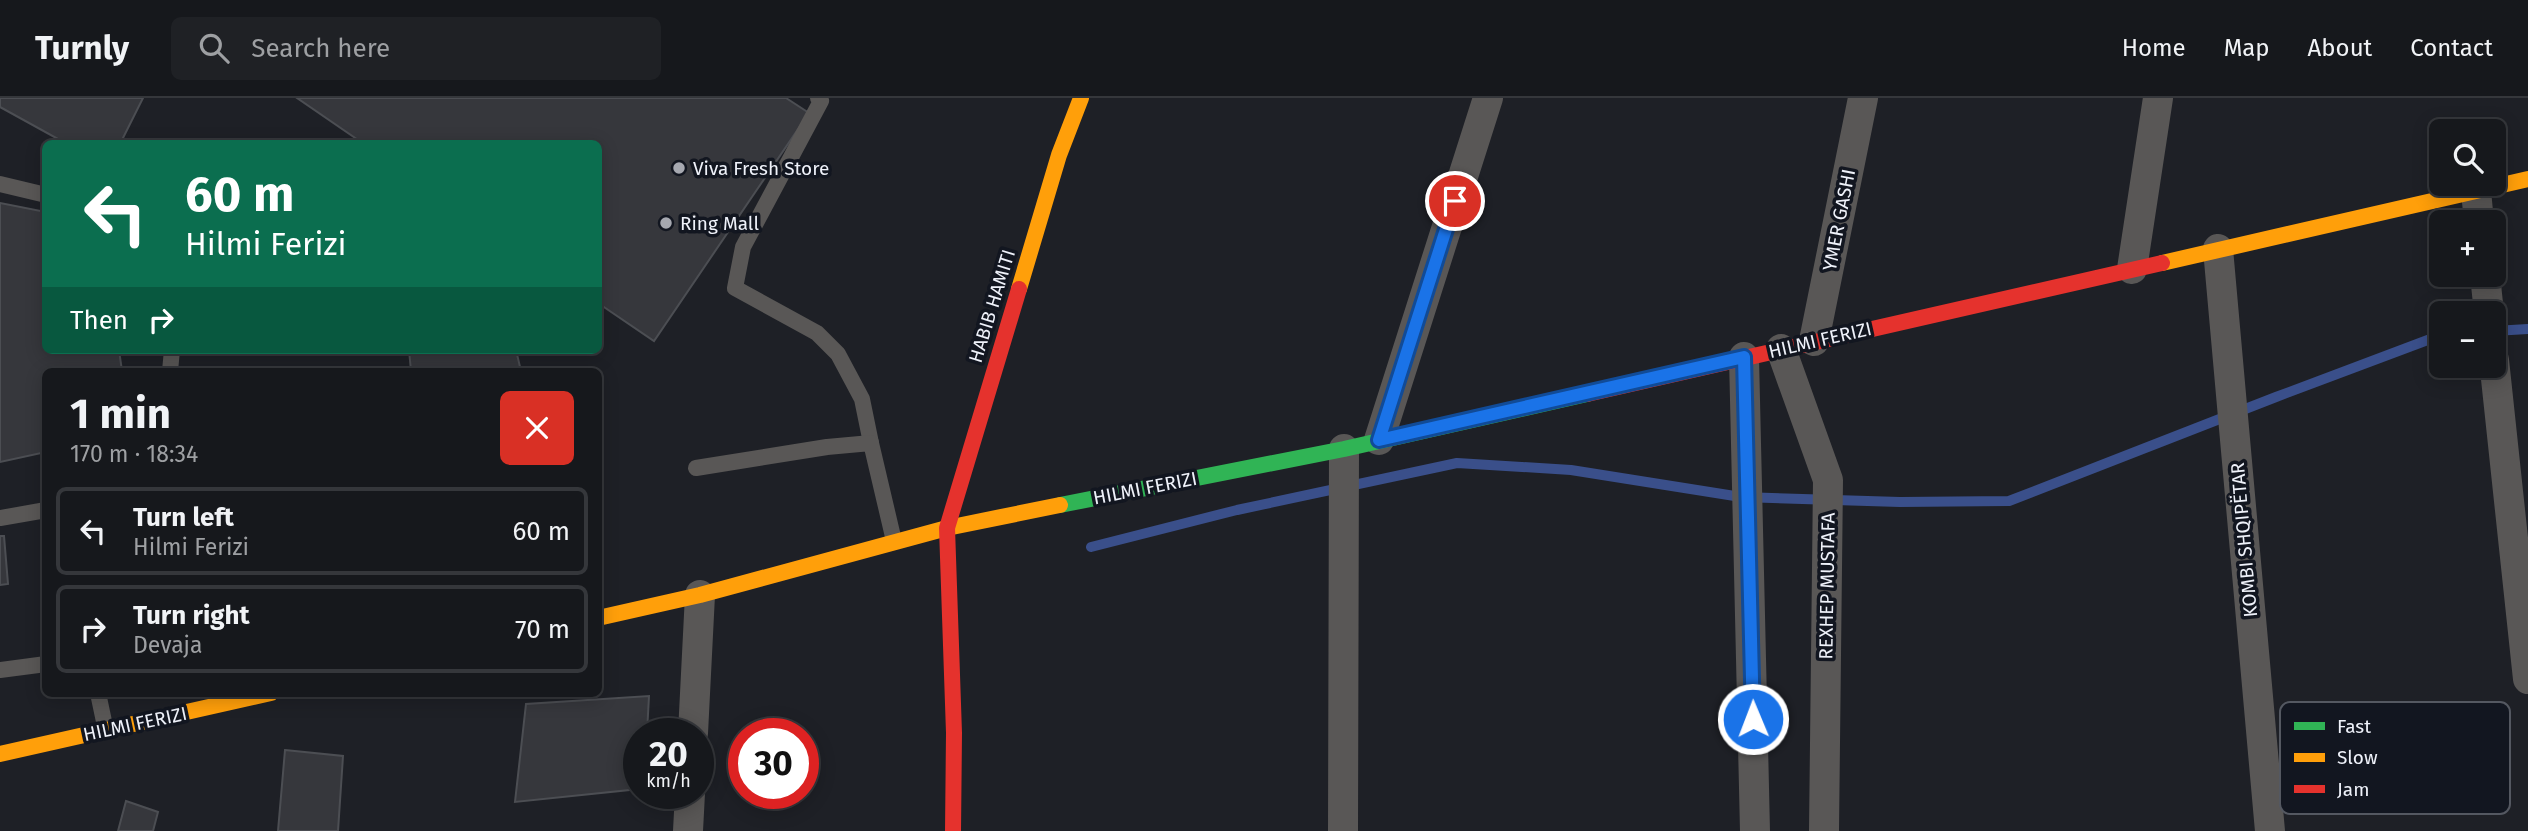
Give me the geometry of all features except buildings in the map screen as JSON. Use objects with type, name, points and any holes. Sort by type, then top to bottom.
[{"type":"street","name":"HABIB HAMITI","points":[[947,528],[1059,155],[1081,98]]},
{"type":"street","points":[[1379,440],[1488,98]]},
{"type":"street","name":"YMER GASHI","points":[[1814,341],[1863,98]]},
{"type":"street","points":[[2132,269],[2158,98]]},
{"type":"street","name":"HILMI FERIZI","points":[[2506,184],[2528,179]]},
{"type":"street","name":"HILMI FERIZI","points":[[602,617],[700,595],[947,528],[1343,455],[1379,440],[2454,196]]},
{"type":"street","name":"KOMBI SHQIPËTAR","points":[[2218,249],[2270,831]]},
{"type":"street","name":"REXHEP MUSTAFA","points":[[1781,349],[1828,480],[1824,831]]},
{"type":"street","points":[[1744,357],[1755,831]]},
{"type":"street","points":[[2496,378],[2528,679]]},
{"type":"street","points":[[1343,455],[1343,831]]},
{"type":"street","points":[[947,528],[954,733],[953,831]]},
{"type":"street","points":[[694,718],[700,595]]},
{"type":"street","name":"HILMI FERIZI","points":[[0,754],[254,697]]},
{"type":"street","points":[[688,831],[689,809]]},
{"type":"lane","points":[[818,98],[821,101],[743,247],[736,288],[817,333],[838,354],[862,399],[894,541]]},
{"type":"lane","points":[[0,184],[42,194]]},
{"type":"lane","points":[[696,468],[827,447],[871,443]]},
{"type":"lane","points":[[0,518],[42,511]]},
{"type":"lane","points":[[0,670],[42,665]]},
{"type":"lane","points":[[99,697],[106,731]]},
{"type":"waterway","points":[[2506,330],[2528,329]]},
{"type":"waterway","points":[[1091,547],[1237,510],[1457,463],[1571,470],[1741,497],[1900,502],[2009,501],[2429,340]]},
{"type":"traffic: fast","points":[[1060,505],[1344,449],[1587,394]]},
{"type":"traffic: slow","points":[[1019,289],[1059,155],[1081,98]]},
{"type":"traffic: slow","points":[[2162,263],[2528,179]]},
{"type":"traffic: slow","points":[[602,617],[700,595],[947,528],[1060,505]]},
{"type":"traffic: slow","points":[[0,754],[253,697]]},
{"type":"traffic: jam","points":[[1587,394],[2162,263]]},
{"type":"traffic: jam","points":[[953,831],[954,733],[947,528],[1019,289]]},
{"type":"place","name":"Viva Fresh Store","points":[[679,168]]},
{"type":"place","name":"Ring Mall","points":[[666,223]]},
{"type":"route","points":[[1455,201],[1379,440],[1744,357],[1753,719]]}]
